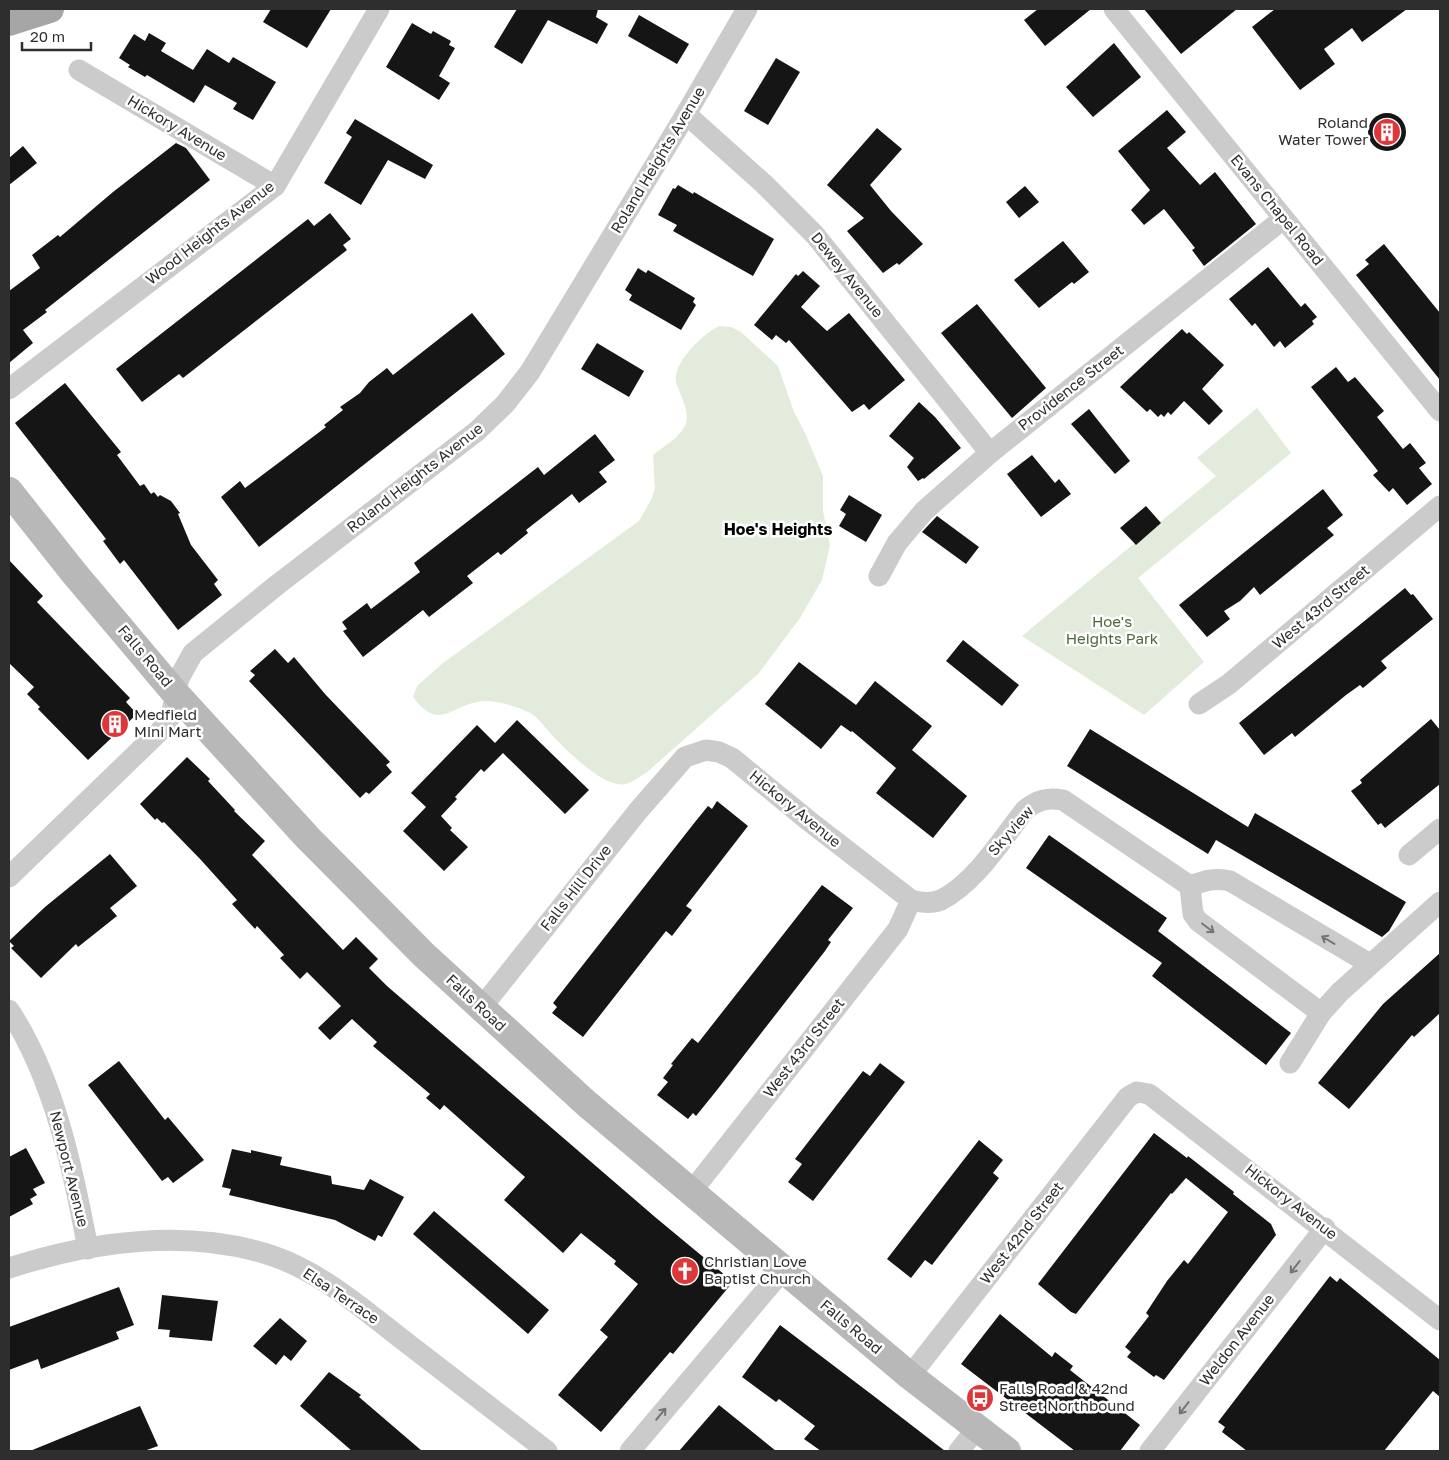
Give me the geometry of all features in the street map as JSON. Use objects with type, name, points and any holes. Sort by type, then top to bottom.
[{"type":"main road","points":[[9,22],[50,9]]},
{"type":"main road","name":"Falls Road","points":[[9,491],[74,573],[176,694],[308,838],[481,1008],[586,1104],[692,1191],[783,1270],[910,1376],[1007,1451]]},
{"type":"street","name":"Wood Heights Avenue","points":[[9,389],[275,186],[379,9]]},
{"type":"street","name":"Roland Heights Avenue","points":[[9,878],[161,730],[169,719],[179,678],[193,652],[477,431],[505,404],[530,372],[686,114],[746,9]]},
{"type":"street","name":"Evans Chapel Road","points":[[1114,9],[1440,411]]},
{"type":"street","name":"Hickory Avenue","points":[[79,70],[275,186]]},
{"type":"street","name":"Dewey Avenue","points":[[686,114],[770,190],[815,235],[990,453]]},
{"type":"street","name":"Providence Street","points":[[879,576],[897,543],[924,511],[990,453],[1284,219]]},
{"type":"street","name":"West 43rd Street","points":[[1199,704],[1228,684],[1440,506]]},
{"type":"street","name":"Hickory Avenue","points":[[674,770],[685,757],[706,750],[719,752],[732,758],[809,821],[911,900]]},
{"type":"street","name":"Falls Hill Drive","points":[[481,1008],[638,811],[674,770]]},
{"type":"street","name":"Skyview","points":[[911,900],[923,903],[940,900],[954,891],[973,875],[1025,810],[1033,803],[1053,798],[1063,800],[1190,886]]},
{"type":"street","points":[[1409,855],[1440,829]]},
{"type":"street","points":[[1321,1013],[1198,921],[1193,914],[1190,886],[1214,879],[1230,881],[1370,964]]},
{"type":"street","name":"West 43rd Street","points":[[692,1191],[898,929],[911,900]]},
{"type":"street","points":[[1290,1064],[1321,1013],[1370,964],[1440,902]]},
{"type":"street","name":"Newport Avenue","points":[[9,1010],[46,1086],[58,1122],[75,1181],[88,1249]]},
{"type":"street","name":"Hickory Avenue","points":[[1137,1092],[1149,1094],[1325,1228],[1440,1320]]},
{"type":"street","name":"West 42nd Street","points":[[910,1376],[1128,1098],[1137,1092]]},
{"type":"street","name":"Weldon Avenue","points":[[1150,1451],[1325,1228]]},
{"type":"street","name":"Elsa Terrace","points":[[9,1268],[88,1249],[166,1241],[205,1242],[243,1247],[275,1257],[332,1286],[547,1451]]},
{"type":"street","points":[[630,1451],[783,1270]]},
{"type":"street","points":[[959,1451],[977,1428]]},
{"type":"green space","points":[[719,326],[731,327],[741,332],[778,366],[794,412],[823,476],[823,511],[830,545],[822,580],[800,618],[759,673],[646,773],[626,784],[617,784],[607,780],[586,767],[536,718],[519,708],[483,701],[439,715],[422,708],[413,697],[417,686],[443,663],[639,521],[651,500],[655,488],[653,455],[676,437],[686,423],[687,413],[676,382],[679,366],[690,350],[705,335]]},
{"type":"green space","name":"Hoe's Heights Park","points":[[1257,408],[1291,453],[1138,578],[1204,662],[1144,715],[1022,636],[1216,476],[1197,458]]},
{"type":"building","points":[[271,9],[331,9],[307,48],[263,22]]},
{"type":"building","points":[[517,9],[598,9],[596,17],[608,24],[597,44],[548,20],[522,64],[494,47]]},
{"type":"building","points":[[1038,9],[1091,9],[1045,46],[1024,20]]},
{"type":"building","points":[[1144,9],[1237,9],[1181,54]]},
{"type":"building","points":[[1275,9],[1407,9],[1362,42],[1352,28],[1324,49],[1335,64],[1300,90],[1252,27]]},
{"type":"building","points":[[639,15],[689,44],[677,64],[628,36]]},
{"type":"building","points":[[412,23],[431,34],[433,31],[451,41],[449,45],[455,48],[439,76],[450,83],[439,100],[386,67]]},
{"type":"building","points":[[149,33],[166,43],[161,51],[193,70],[207,49],[229,63],[233,57],[276,82],[253,120],[233,109],[237,103],[205,85],[194,103],[147,75],[145,77],[128,67],[130,65],[119,58],[134,34],[145,41]]},
{"type":"building","points":[[1114,43],[1141,77],[1093,117],[1066,87]]},
{"type":"building","points":[[776,58],[800,72],[768,125],[744,111]]},
{"type":"building","points":[[1167,110],[1186,132],[1167,148],[1200,185],[1215,172],[1256,224],[1204,266],[1192,250],[1195,248],[1164,209],[1144,225],[1131,210],[1150,190],[1118,151]]},
{"type":"building","name":"Roland Water Tower","points":[[1387,113],[1401,118],[1406,132],[1401,146],[1387,151],[1373,146],[1368,132],[1373,118]]},
{"type":"building","points":[[355,119],[433,165],[425,179],[388,160],[361,205],[324,183],[352,137],[346,133]]},
{"type":"building","points":[[877,128],[902,149],[870,185],[891,211],[923,244],[899,265],[897,263],[883,273],[847,231],[864,218],[827,185]]},
{"type":"building","points":[[176,143],[186,148],[210,180],[45,310],[47,312],[23,330],[33,343],[9,363],[9,291],[40,268],[32,255],[58,235],[60,237],[113,192]]},
{"type":"building","points":[[23,146],[37,163],[9,185],[9,158]]},
{"type":"building","points":[[678,185],[693,194],[694,192],[774,239],[753,276],[673,231],[677,225],[658,215],[673,188],[675,189]]},
{"type":"building","points":[[1025,186],[1039,202],[1019,218],[1006,202]]},
{"type":"building","points":[[330,213],[351,239],[343,245],[347,250],[183,378],[179,374],[142,402],[116,369],[308,219],[314,226]]},
{"type":"building","points":[[1063,241],[1089,272],[1074,284],[1072,282],[1039,308],[1014,280]]},
{"type":"building","points":[[1384,244],[1440,313],[1440,380],[1356,275],[1369,264],[1365,260]]},
{"type":"building","points":[[1268,267],[1301,307],[1305,303],[1317,317],[1312,321],[1314,324],[1285,348],[1280,341],[1274,347],[1255,323],[1252,326],[1229,299]]},
{"type":"building","points":[[638,268],[646,273],[648,270],[695,298],[693,302],[696,305],[681,330],[629,300],[632,295],[625,290]]},
{"type":"building","points":[[803,271],[820,286],[801,307],[827,331],[849,313],[905,380],[869,410],[864,404],[852,412],[789,340],[786,343],[776,335],[772,340],[754,325],[796,274],[798,276]]},
{"type":"building","points":[[977,304],[1046,388],[1012,418],[941,333]]},
{"type":"building","points":[[472,313],[505,354],[259,547],[221,497],[240,481],[245,488],[326,427],[324,425],[343,410],[340,407],[360,393],[369,382],[387,368],[393,375]]},
{"type":"building","points":[[1182,329],[1187,334],[1189,332],[1224,365],[1202,389],[1223,411],[1209,425],[1184,401],[1171,415],[1168,412],[1164,417],[1161,414],[1158,417],[1150,409],[1147,412],[1120,387]]},
{"type":"building","points":[[597,343],[644,371],[629,397],[581,369]]},
{"type":"building","points":[[1336,367],[1348,382],[1355,377],[1384,411],[1377,417],[1403,449],[1410,443],[1426,463],[1419,468],[1432,484],[1407,505],[1393,488],[1389,492],[1373,475],[1378,471],[1311,387]]},
{"type":"building","points":[[65,383],[121,452],[117,455],[140,486],[144,484],[151,494],[154,492],[158,497],[160,495],[171,501],[180,513],[178,514],[191,545],[218,580],[214,584],[222,595],[178,630],[124,560],[120,564],[103,541],[106,539],[15,423]]},
{"type":"building","points":[[919,402],[935,417],[961,448],[924,479],[918,481],[907,467],[914,458],[889,436]]},
{"type":"building","points":[[1089,409],[1130,461],[1115,474],[1071,424]]},
{"type":"building","points":[[595,434],[615,460],[599,472],[607,482],[579,503],[572,494],[526,530],[528,533],[501,555],[498,552],[467,576],[473,583],[429,617],[423,610],[363,657],[343,631],[347,629],[342,622],[367,603],[371,609],[420,572],[414,563],[538,467],[544,475]]},
{"type":"building","points":[[1032,455],[1055,483],[1059,479],[1071,494],[1041,517],[1007,474]]},
{"type":"building","points":[[1323,489],[1343,515],[1327,528],[1334,535],[1260,595],[1254,587],[1240,601],[1224,611],[1230,619],[1207,637],[1179,605]]},
{"type":"building","points":[[849,495],[882,515],[866,542],[839,526],[846,514],[840,510]]},
{"type":"building","points":[[1146,506],[1161,523],[1136,545],[1120,528]]},
{"type":"building","points":[[937,516],[979,547],[966,564],[922,532]]},
{"type":"building","points":[[9,560],[43,596],[37,602],[130,698],[126,702],[137,714],[88,760],[38,709],[40,707],[27,694],[34,687],[9,663]]},
{"type":"building","points":[[1405,588],[1411,595],[1413,594],[1433,619],[1381,661],[1387,668],[1363,688],[1360,685],[1295,737],[1292,733],[1264,755],[1239,723]]},
{"type":"building","points":[[963,640],[1019,685],[1002,706],[946,661]]},
{"type":"building","points":[[275,649],[288,663],[294,657],[325,694],[390,762],[386,765],[392,772],[369,794],[366,792],[360,798],[249,681],[255,675],[250,671]]},
{"type":"building","points":[[799,662],[856,705],[875,681],[932,726],[912,750],[967,796],[933,838],[876,793],[896,768],[852,731],[841,725],[821,749],[765,704]]},
{"type":"building","points":[[1431,719],[1440,730],[1440,784],[1385,828],[1381,823],[1378,825],[1351,791],[1362,783],[1360,780]]},
{"type":"building","points":[[517,720],[589,790],[565,814],[503,753],[484,772],[481,769],[455,797],[457,799],[441,816],[452,828],[450,830],[468,847],[444,871],[403,831],[426,807],[411,793],[477,725],[495,743]]},
{"type":"building","points":[[1090,729],[1248,827],[1255,813],[1406,902],[1389,931],[1382,937],[1216,840],[1208,854],[1067,766]]},
{"type":"building","points":[[187,757],[210,779],[208,781],[234,811],[265,841],[252,855],[343,950],[356,937],[378,959],[369,968],[387,986],[731,1280],[732,1283],[673,1354],[670,1352],[601,1432],[558,1395],[608,1337],[600,1330],[638,1284],[614,1264],[616,1261],[581,1233],[563,1253],[504,1200],[525,1177],[444,1105],[440,1110],[426,1098],[430,1094],[373,1046],[377,1042],[352,1019],[330,1040],[318,1028],[341,1006],[307,972],[300,979],[280,958],[284,955],[257,926],[255,929],[232,904],[237,900],[201,860],[164,822],[162,823],[157,818],[155,820],[140,804]]},
{"type":"building","points":[[717,801],[748,826],[686,906],[692,910],[672,936],[666,931],[583,1037],[552,1013],[557,1007],[553,1003],[695,822],[708,806],[712,809]]},
{"type":"building","points":[[1049,835],[1167,918],[1158,931],[1291,1033],[1266,1065],[1152,976],[1162,963],[1026,868]]},
{"type":"building","points":[[110,854],[137,886],[110,908],[117,916],[78,947],[76,944],[41,978],[11,948],[14,946],[9,941],[45,907]]},
{"type":"building","points":[[822,885],[853,908],[828,940],[831,942],[825,951],[717,1090],[696,1116],[693,1113],[688,1119],[657,1095],[668,1082],[663,1078],[673,1065],[671,1064],[692,1038],[698,1043]]},
{"type":"building","points":[[1440,953],[1440,1013],[1414,1037],[1412,1035],[1349,1109],[1318,1083],[1383,1004]]},
{"type":"building","points":[[119,1061],[165,1120],[168,1117],[204,1160],[173,1183],[168,1177],[162,1181],[88,1085]]},
{"type":"building","points":[[880,1063],[905,1082],[813,1201],[788,1182],[802,1164],[795,1159],[863,1071],[870,1076]]},
{"type":"building","points":[[1154,1133],[1187,1158],[1188,1156],[1234,1192],[1233,1194],[1271,1224],[1276,1235],[1164,1380],[1156,1375],[1154,1377],[1127,1357],[1131,1352],[1125,1347],[1149,1316],[1146,1313],[1167,1281],[1184,1260],[1188,1264],[1228,1212],[1186,1178],[1171,1193],[1076,1314],[1071,1312],[1038,1284]]},
{"type":"building","points":[[979,1140],[1003,1160],[993,1173],[999,1178],[932,1265],[925,1260],[911,1278],[887,1259]]},
{"type":"building","points":[[26,1148],[45,1183],[33,1189],[37,1195],[30,1199],[33,1204],[9,1217],[9,1157]]},
{"type":"building","points":[[232,1149],[251,1153],[251,1150],[282,1157],[280,1165],[331,1176],[332,1184],[364,1190],[370,1179],[404,1197],[382,1237],[378,1235],[375,1241],[335,1220],[229,1195],[231,1189],[222,1187]]},
{"type":"building","points":[[434,1211],[549,1310],[528,1334],[413,1234]]},
{"type":"building","points":[[1330,1276],[1337,1282],[1340,1278],[1440,1360],[1440,1397],[1433,1391],[1384,1451],[1247,1451],[1222,1432],[1225,1427],[1218,1422]]},
{"type":"building","points":[[119,1287],[134,1325],[116,1332],[119,1339],[41,1369],[38,1359],[9,1370],[9,1327]]},
{"type":"building","points":[[162,1295],[218,1301],[212,1341],[169,1337],[170,1330],[158,1329]]},
{"type":"building","points":[[1000,1314],[1052,1357],[1055,1352],[1073,1366],[1070,1370],[1140,1425],[1120,1451],[1075,1451],[961,1364]]},
{"type":"building","points":[[280,1318],[307,1341],[291,1361],[284,1355],[276,1365],[253,1346]]},
{"type":"building","points":[[780,1325],[945,1451],[821,1451],[804,1439],[815,1426],[779,1399],[776,1402],[742,1377]]},
{"type":"building","points":[[329,1372],[361,1395],[359,1397],[422,1451],[352,1451],[300,1406]]},
{"type":"building","points":[[719,1405],[776,1451],[679,1451]]},
{"type":"building","points":[[140,1406],[158,1446],[144,1451],[30,1451]]},
{"type":"place","name":"Roland Water Tower","points":[[1387,132]]},
{"type":"place","name":"Medfield Mini Mart","points":[[115,724]]},
{"type":"place","name":"Christian Love Baptist Church","points":[[685,1271]]},
{"type":"place","name":"Falls Road & 42nd Street Northbound","points":[[980,1398]]},
{"type":"district","name":"Hoe's Heights","points":[[778,529]]}]
